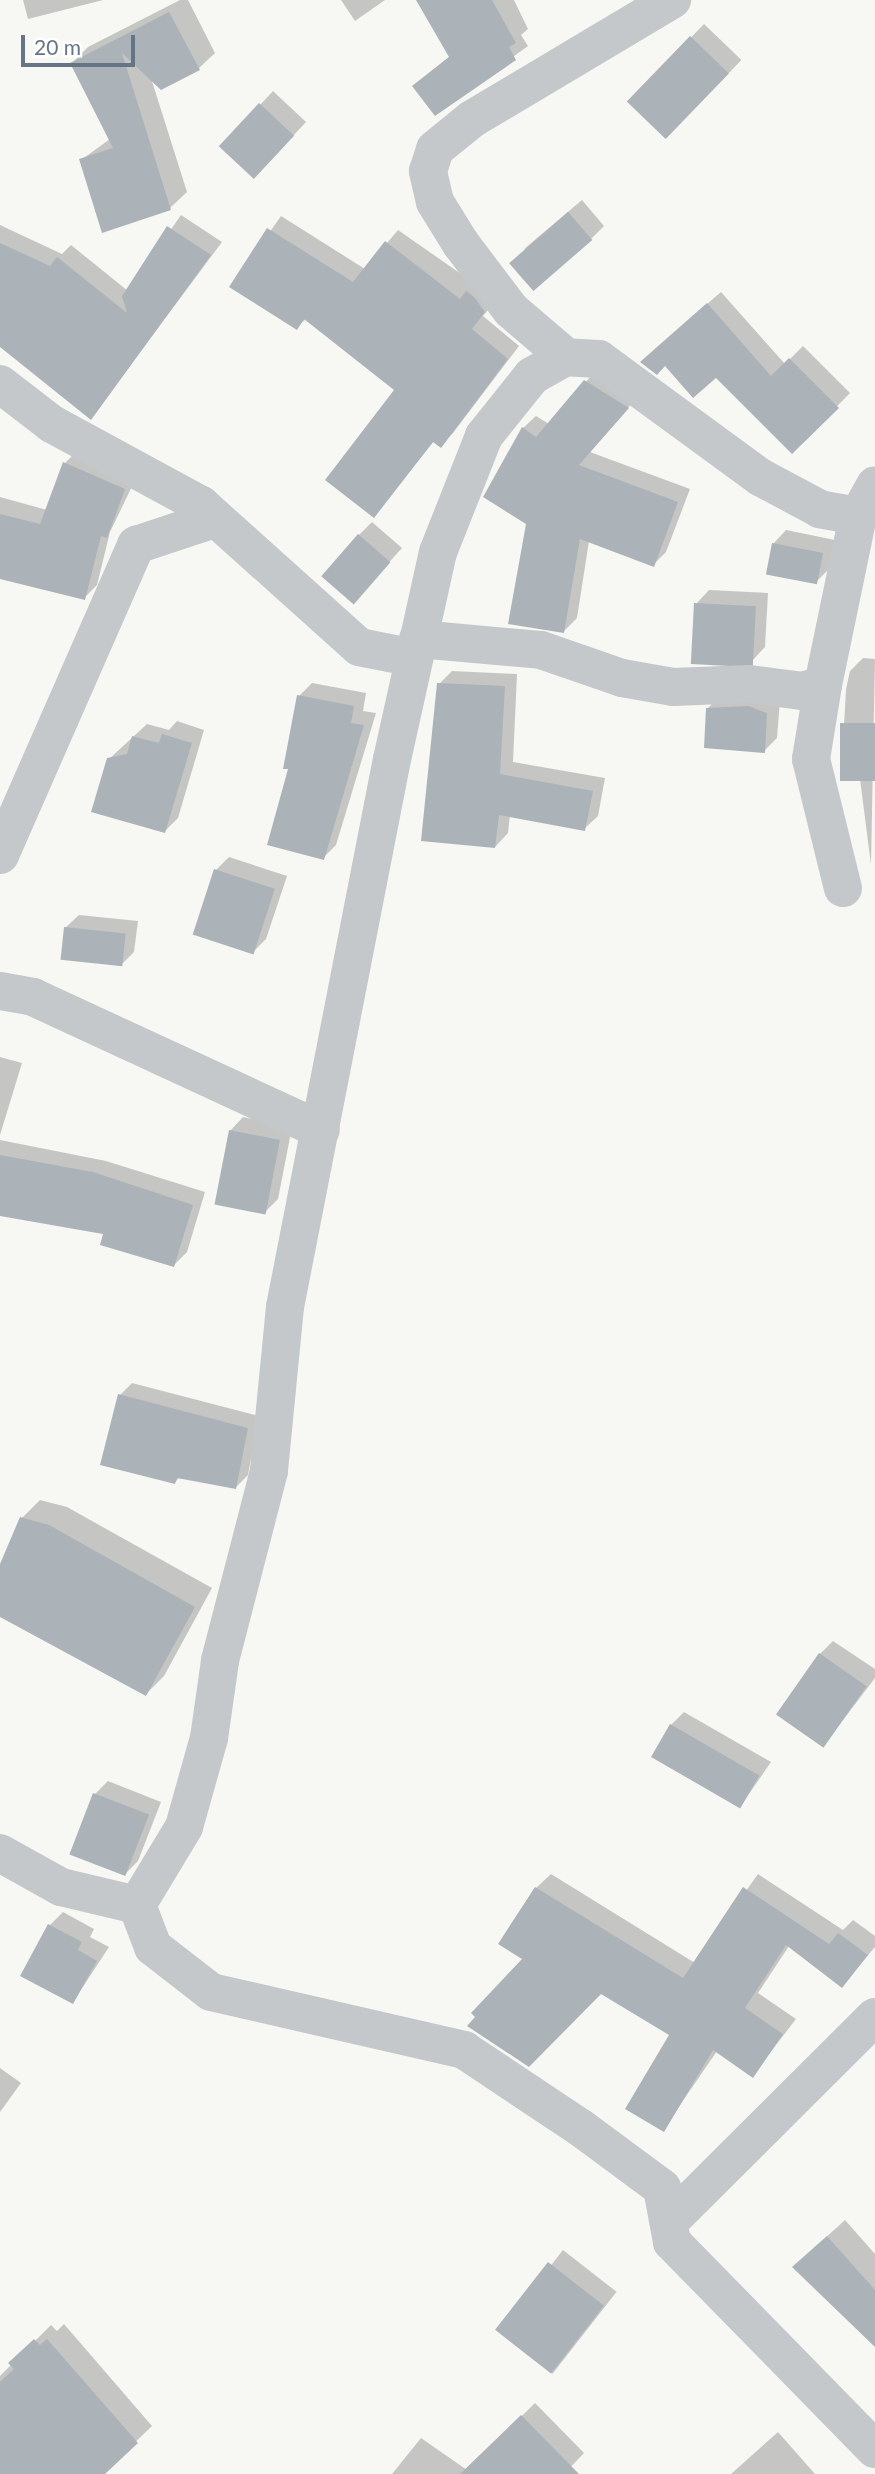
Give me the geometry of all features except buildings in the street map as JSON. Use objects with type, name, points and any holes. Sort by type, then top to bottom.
[{"type":"street","points":[[672,0],[472,119],[435,149],[428,171],[435,202],[461,244],[511,310],[566,356],[599,359],[761,477],[820,509],[867,500],[823,685],[811,759],[843,888]]},
{"type":"street","points":[[137,1905],[184,1827],[209,1738],[220,1661],[269,1471],[285,1307],[416,649],[438,552],[484,436],[531,376],[566,356]]},
{"type":"street","points":[[0,384],[52,424],[201,505],[359,647],[541,650],[622,678],[673,687],[749,684],[802,691],[823,685]]},
{"type":"street","points":[[0,855],[136,545],[202,523],[201,505]]},
{"type":"street","points":[[0,991],[33,997],[321,1130]]},
{"type":"street","points":[[0,1853],[61,1887],[137,1905]]},
{"type":"street","points":[[137,1905],[153,1947],[211,1992],[464,2050],[662,2188],[672,2242],[875,2449]]},
{"type":"street","points":[[670,2221],[875,2017]]}]
